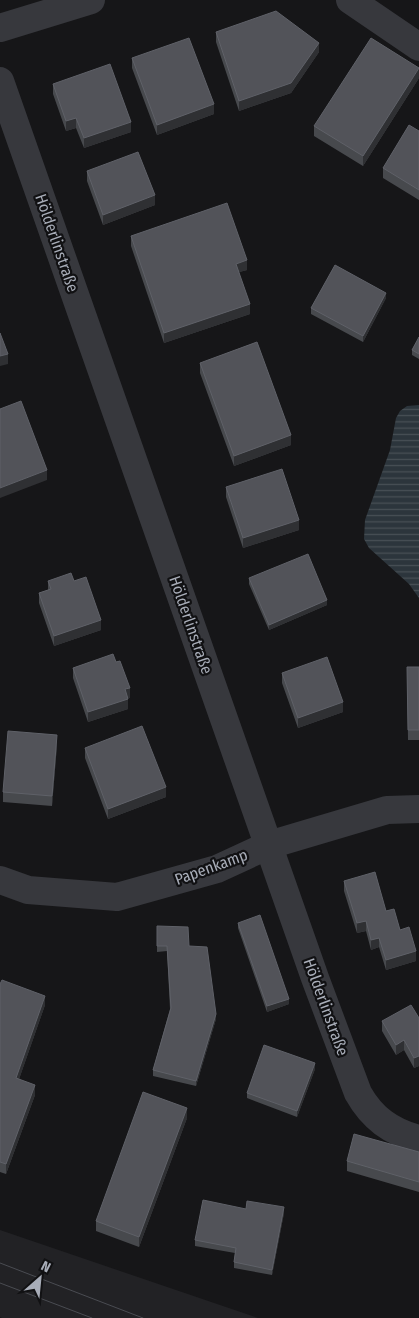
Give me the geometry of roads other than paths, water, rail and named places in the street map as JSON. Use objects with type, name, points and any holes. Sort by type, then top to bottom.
[{"type":"street","points":[[0,28],[92,0]]},
{"type":"street","points":[[350,0],[419,47]]},
{"type":"street","name":"Hölderlinstraße","points":[[0,81],[315,978],[358,1092],[367,1108],[380,1120],[394,1129],[419,1140]]},
{"type":"street","name":"Papenkamp","points":[[0,880],[28,890],[117,897],[217,868],[269,845],[387,810],[419,809]]},
{"type":"tram line","points":[[0,1263],[143,1318]]},
{"type":"tram line","points":[[0,1283],[92,1318]]}]
